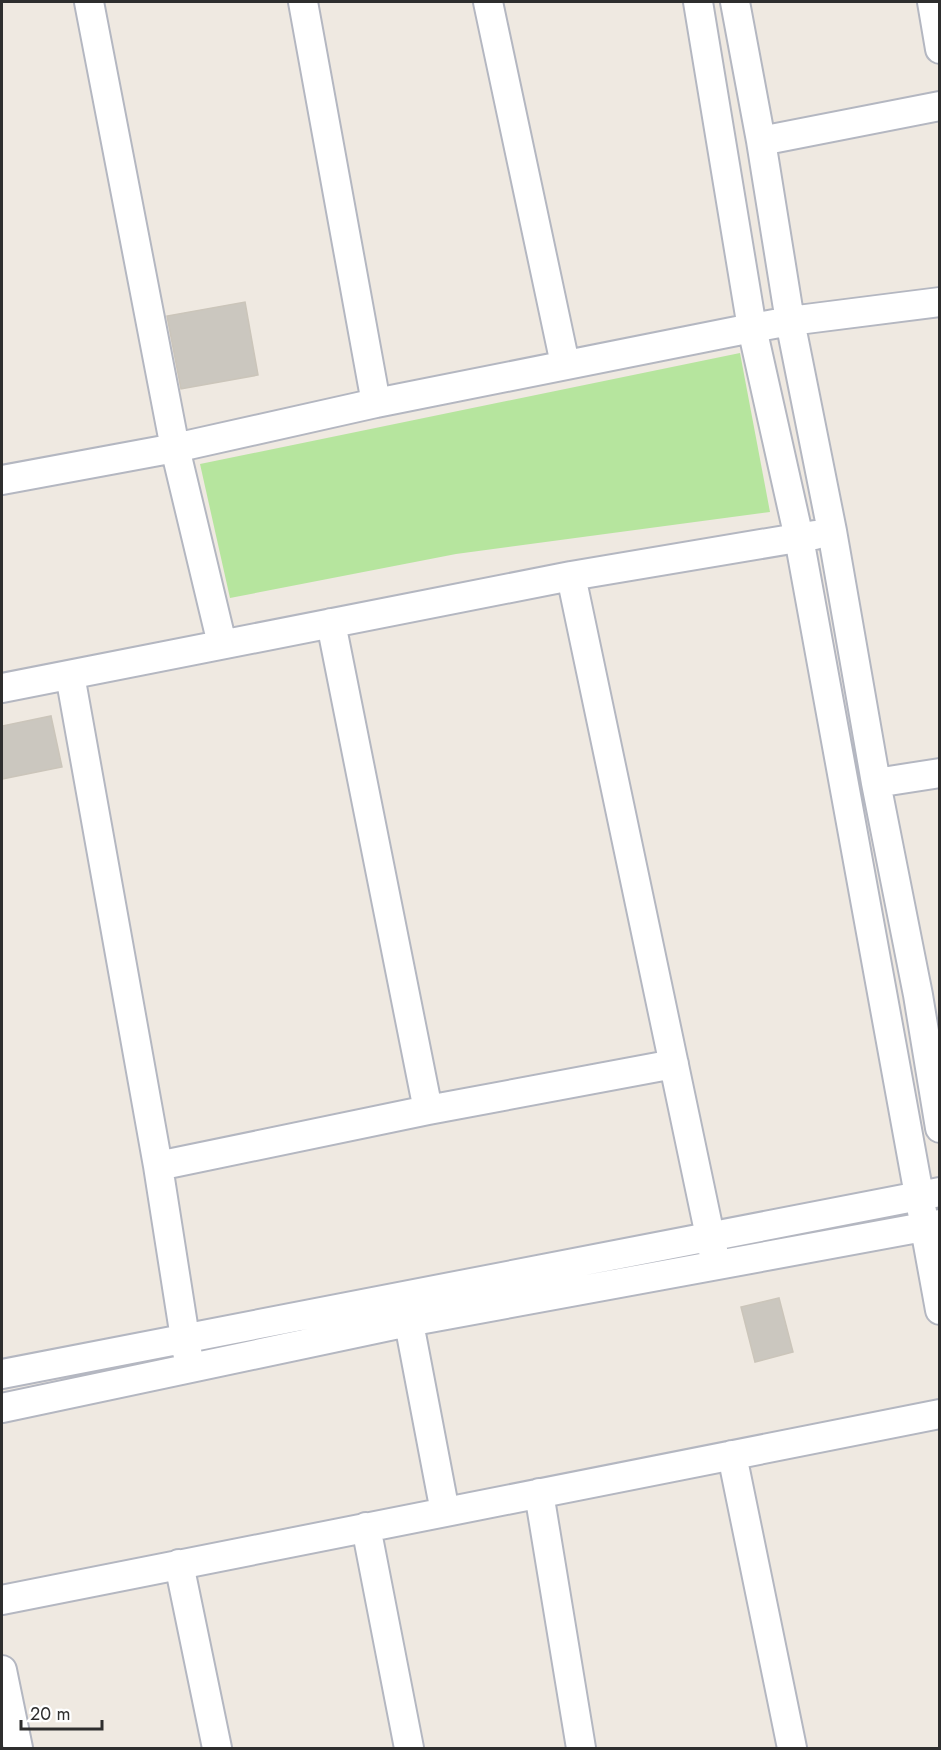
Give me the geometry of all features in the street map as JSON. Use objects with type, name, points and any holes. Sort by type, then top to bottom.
[{"type":"street","points":[[89,2],[175,448],[222,644]]},
{"type":"street","points":[[303,2],[376,403]]},
{"type":"street","points":[[488,2],[565,364]]},
{"type":"street","points":[[698,2],[752,328],[799,538],[929,1194],[939,1310]]},
{"type":"street","points":[[735,2],[761,141],[789,321],[832,531],[876,783],[928,993],[939,1128]]},
{"type":"street","points":[[932,2],[939,49]]},
{"type":"street","points":[[761,141],[939,106]]},
{"type":"street","points":[[2,480],[175,448],[376,403],[752,328],[789,321],[939,302]]},
{"type":"street","points":[[2,688],[571,576],[832,531]]},
{"type":"street","points":[[571,576],[717,1266]]},
{"type":"street","points":[[332,623],[428,1110]]},
{"type":"street","points":[[70,675],[158,1166],[190,1368]]},
{"type":"street","points":[[876,783],[939,773]]},
{"type":"street","points":[[158,1166],[428,1110],[674,1064]]},
{"type":"street","points":[[2,1408],[190,1368],[406,1309],[711,1237],[929,1194]]},
{"type":"street","points":[[2,1374],[186,1339],[717,1266],[932,1226]]},
{"type":"street","points":[[406,1309],[445,1512]]},
{"type":"street","points":[[2,1600],[939,1414]]},
{"type":"street","points":[[732,1455],[792,1749]]},
{"type":"street","points":[[539,1493],[581,1749]]},
{"type":"street","points":[[366,1527],[409,1749]]},
{"type":"street","points":[[179,1564],[217,1749]]},
{"type":"street","points":[[2,1670],[18,1749]]},
{"type":"green space","points":[[740,353],[770,512],[456,554],[230,598],[200,464]]},
{"type":"building","points":[[245,302],[258,375],[181,389],[167,316]]},
{"type":"building","points":[[51,716],[62,767],[2,779],[2,726]]},
{"type":"building","points":[[779,1298],[793,1352],[755,1362],[741,1307]]}]
